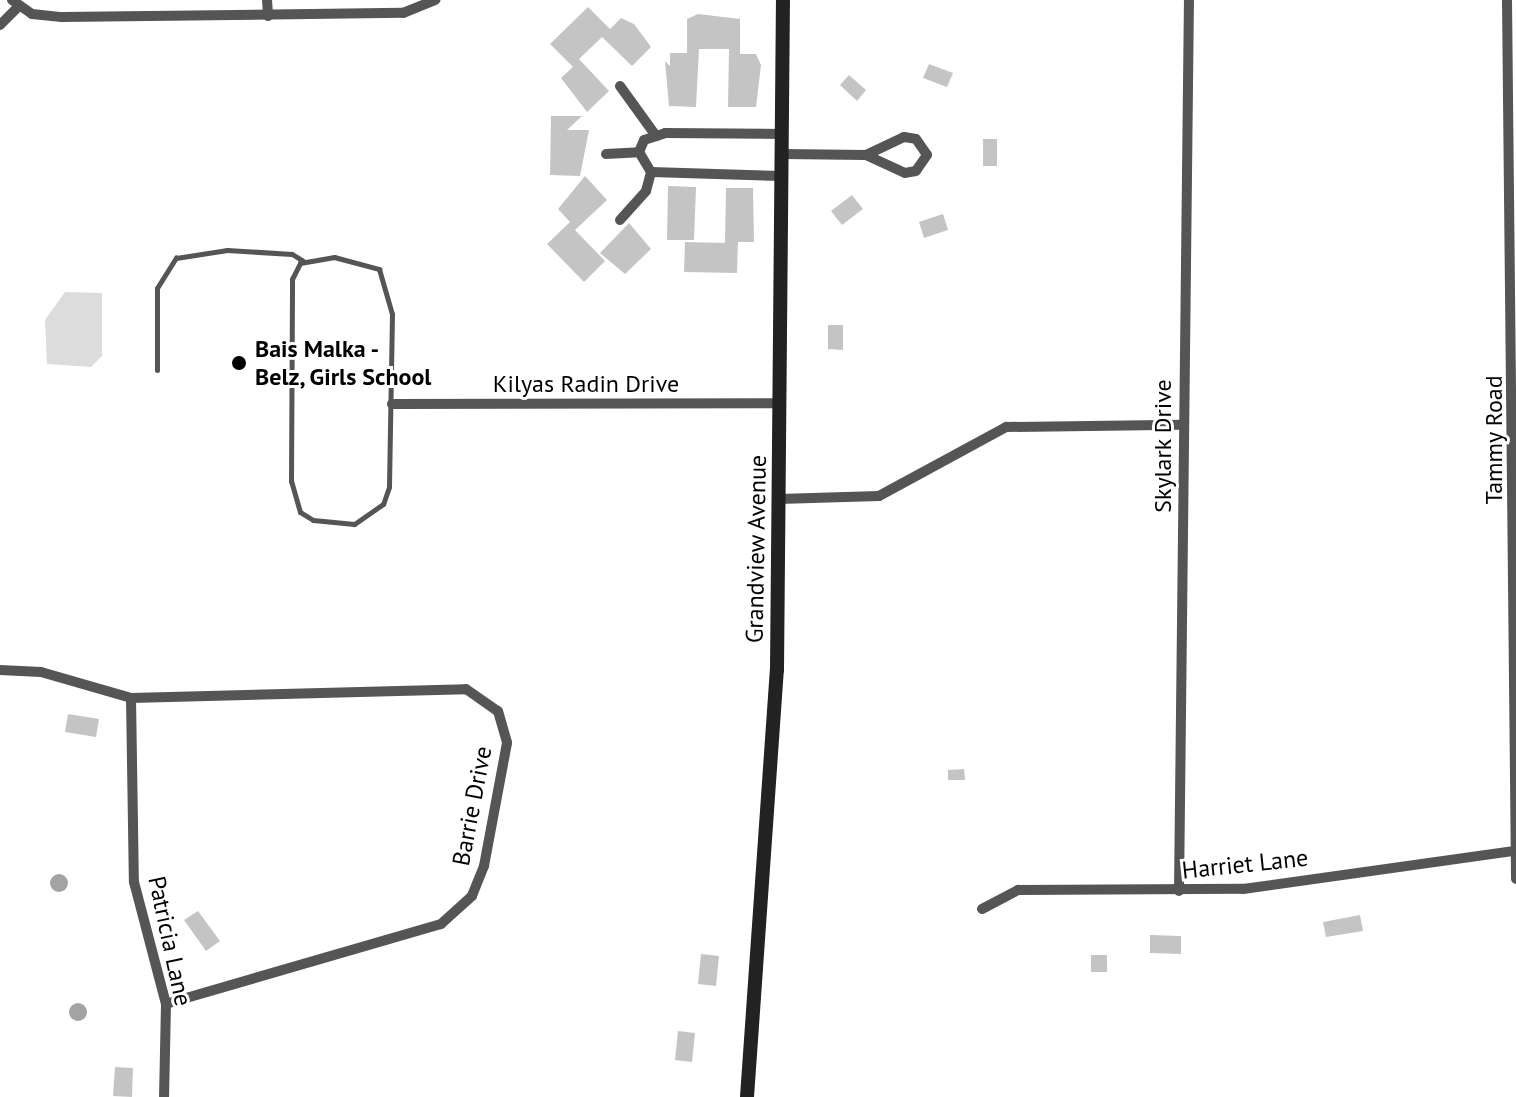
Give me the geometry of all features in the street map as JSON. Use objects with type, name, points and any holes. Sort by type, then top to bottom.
[{"type":"street","points":[[267,0],[268,16]]},
{"type":"street","points":[[0,25],[15,4],[62,17],[268,16],[403,13],[436,0]]},
{"type":"street","name":"Grandview Avenue","points":[[747,1097],[771,829],[779,499],[783,0]]},
{"type":"street","name":"Skylark Drive","points":[[1179,891],[1181,425],[1189,0]]},
{"type":"street","name":"Tammy Road","points":[[1507,0],[1515,403],[1516,879]]},
{"type":"street","points":[[620,86],[656,136]]},
{"type":"street","points":[[606,154],[639,152],[656,136],[782,134]]},
{"type":"street","points":[[783,154],[866,155],[905,173],[916,171],[927,155],[923,145],[904,137],[866,155]]},
{"type":"street","points":[[620,220],[646,191],[651,172],[639,152]]},
{"type":"street","points":[[651,172],[782,176]]},
{"type":"street","name":"Kilyas Radin Drive","points":[[392,404],[779,403]]},
{"type":"street","points":[[779,499],[879,496],[1006,427],[1181,425]]},
{"type":"street","name":"Barrie Drive","points":[[0,670],[41,672],[131,698],[466,689],[498,711],[507,743],[484,866],[472,896],[441,924],[166,1004]]},
{"type":"street","name":"Patricia Lane","points":[[131,698],[134,882],[166,1004],[164,1097]]},
{"type":"street","name":"Harriet Lane","points":[[982,909],[1018,890],[1243,889],[1514,851]]},
{"type":"lane","points":[[157,370],[157,288],[176,258],[227,250],[292,254],[304,262],[367,262],[386,279],[392,404],[383,504],[354,524],[313,520],[300,512],[291,481],[292,279],[304,262]]},
{"type":"shaded area","points":[[65,292],[102,293],[102,356],[91,367],[47,364],[45,320]]},
{"type":"shaded area","points":[[59,874],[68,883],[59,892],[50,883]]},
{"type":"shaded area","points":[[74,1003],[82,1003],[87,1012],[85,1019],[74,1021],[69,1016],[69,1008]]},
{"type":"building","points":[[588,7],[610,29],[621,18],[634,24],[651,47],[632,66],[602,37],[579,59],[609,91],[587,112],[561,78],[573,67],[550,44]]},
{"type":"building","points":[[698,14],[740,19],[740,54],[756,54],[761,65],[756,107],[728,107],[729,49],[699,49],[696,107],[669,106],[665,61],[670,66],[670,53],[687,53],[687,19]]},
{"type":"building","points":[[929,64],[953,73],[947,87],[923,78]]},
{"type":"building","points":[[849,75],[866,90],[857,101],[840,85]]},
{"type":"building","points":[[551,116],[582,116],[567,130],[589,130],[580,176],[550,175]]},
{"type":"building","points":[[983,139],[997,139],[997,166],[983,166]]},
{"type":"building","points":[[585,176],[607,200],[575,230],[605,261],[584,282],[547,244],[570,222],[558,209]]},
{"type":"building","points":[[668,186],[696,187],[694,240],[667,240]]},
{"type":"building","points":[[726,188],[753,188],[754,242],[738,242],[737,273],[684,272],[685,242],[725,243]]},
{"type":"building","points":[[852,195],[863,209],[842,225],[831,211]]},
{"type":"building","points":[[943,214],[948,230],[924,238],[919,222]]},
{"type":"building","points":[[629,223],[651,249],[625,274],[600,253]]},
{"type":"building","points":[[828,325],[843,325],[843,350],[828,349]]},
{"type":"building","points":[[68,714],[99,719],[96,737],[65,732]]},
{"type":"building","points":[[964,769],[965,780],[948,780],[948,770]]},
{"type":"building","points":[[198,911],[220,941],[206,951],[184,920]]},
{"type":"building","points":[[1360,915],[1363,931],[1326,937],[1323,922]]},
{"type":"building","points":[[1150,935],[1181,936],[1181,954],[1150,953]]},
{"type":"building","points":[[701,954],[719,956],[716,986],[698,984]]},
{"type":"building","points":[[1091,955],[1107,955],[1107,972],[1091,972]]},
{"type":"building","points":[[678,1031],[695,1033],[692,1062],[675,1060]]},
{"type":"building","points":[[115,1067],[133,1068],[132,1097],[113,1096]]},
{"type":"place","name":"Bais Malka - Belz, Girls School","points":[[239,363]]}]
